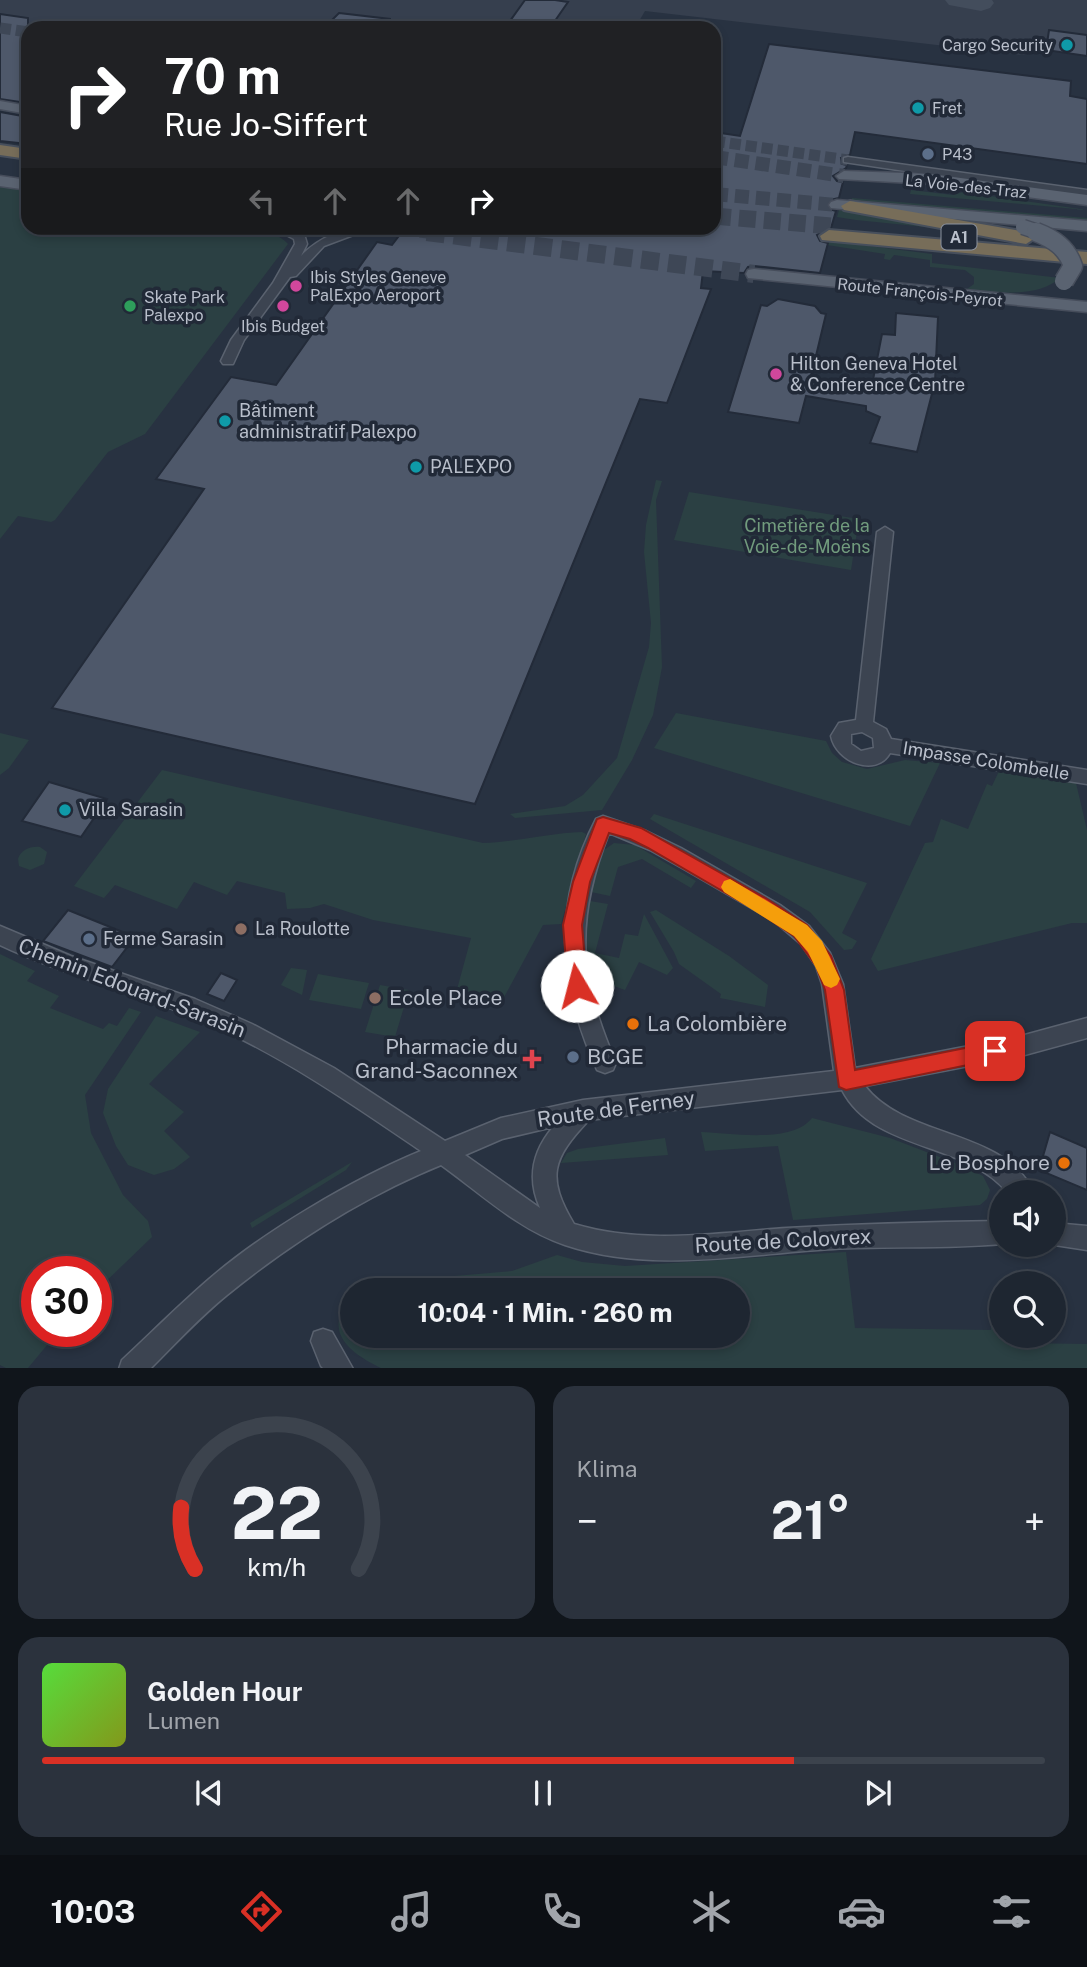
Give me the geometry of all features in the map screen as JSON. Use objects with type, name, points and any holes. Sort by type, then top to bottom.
[{"type":"highway","points":[[0,149],[21,151]]},
{"type":"highway","points":[[0,164],[21,166]]},
{"type":"highway","points":[[844,206],[1084,254]]},
{"type":"highway","name":"A1","points":[[831,231],[1084,254]]},
{"type":"main road","points":[[0,105],[21,109]]},
{"type":"main road","name":"La Voie-des-Traz","points":[[846,168],[1087,200]]},
{"type":"main road","points":[[0,181],[21,184]]},
{"type":"main road","points":[[844,206],[1087,226]]},
{"type":"main road","points":[[953,295],[1024,294],[1051,288],[1064,281],[1073,266],[1068,253],[1049,238],[1023,227],[976,217]]},
{"type":"main road","name":"Route François-Peyrot","points":[[754,274],[1065,306]]},
{"type":"main road","points":[[1065,306],[1087,308]]},
{"type":"street","points":[[846,168],[1087,194]]},
{"type":"street","points":[[228,362],[232,347],[281,281],[287,265],[302,241],[297,235]]},
{"type":"street","points":[[281,281],[300,267],[320,243],[345,235]]},
{"type":"street","points":[[864,725],[885,532]]},
{"type":"street","name":"Impasse Colombelle","points":[[864,725],[880,734],[885,745],[881,753],[869,758],[848,753],[840,743],[841,733],[851,726],[864,725]]},
{"type":"street","name":"Impasse Colombelle","points":[[885,745],[1087,777]]},
{"type":"street","points":[[604,1063],[591,1034],[577,986],[572,950],[572,925],[582,882],[603,824],[635,833],[654,843],[801,930],[824,962],[835,990],[846,1080],[860,1097],[881,1116],[986,1160],[1014,1180]]},
{"type":"street","name":"Chemin Edouard-Sarasin","points":[[0,935],[69,966],[197,1009],[261,1039],[334,1080],[442,1152]]},
{"type":"street","name":"Route de Ferney","points":[[131,1368],[186,1315],[255,1258],[341,1203],[402,1170],[512,1126],[583,1110],[846,1080],[1021,1046],[1087,1028]]},
{"type":"street","points":[[566,1234],[551,1210],[545,1194],[543,1167],[545,1156],[562,1130],[583,1110]]},
{"type":"street","name":"Route de Colovrex","points":[[442,1152],[526,1214],[566,1234],[626,1248],[667,1248],[829,1237],[989,1233]]},
{"type":"street","points":[[1066,1236],[1087,1238]]},
{"type":"street","points":[[323,1341],[330,1357],[341,1368]]},
{"type":"shaded area","points":[[0,0],[1087,0],[1087,56],[1046,50],[1023,55],[645,11],[639,21],[21,21],[21,30],[0,35]]},
{"type":"green space","points":[[0,186],[21,190],[21,235],[275,235],[283,239],[288,244],[145,434],[108,452],[55,520],[51,522],[18,516],[0,539]]},
{"type":"green space","points":[[911,190],[953,195],[963,192],[1087,210],[910,194]]},
{"type":"green space","points":[[852,198],[1087,218],[1087,223],[851,202]]},
{"type":"green space","points":[[839,210],[985,233],[837,217]]},
{"type":"green space","points":[[830,241],[932,254],[932,263],[1060,278],[1040,289],[1028,291],[1002,293],[967,289],[974,284],[974,277],[965,270],[930,267],[930,260],[894,255],[890,260],[884,259],[885,254],[827,245]]},
{"type":"green space","points":[[656,480],[662,481],[656,500],[662,667],[653,715],[632,760],[602,810],[515,818],[510,814],[565,806],[583,795],[617,758],[649,647],[651,623],[644,552],[646,525]]},
{"type":"green space","name":"Cimetière de la Voie-de-Moëns","points":[[689,492],[859,519],[851,570],[674,540]]},
{"type":"green space","points":[[676,713],[826,741],[832,753],[842,762],[867,769],[905,760],[940,763],[910,826],[654,748]]},
{"type":"green space","points":[[0,733],[29,740],[9,768],[0,775]]},
{"type":"green space","points":[[162,770],[483,843],[570,833],[586,834],[561,924],[543,925],[502,1001],[456,993],[471,938],[373,920],[324,904],[287,909],[285,893],[237,881],[227,895],[194,882],[177,909],[115,885],[104,898],[74,886]]},
{"type":"green space","points":[[999,771],[1076,783],[1087,830],[1087,923],[1072,923],[878,971],[871,959],[925,843],[933,842],[941,819],[968,829],[987,784],[992,786]]},
{"type":"green space","points":[[654,814],[867,883],[842,933],[857,941],[852,949],[844,950],[810,912],[650,819]]},
{"type":"green space","points":[[614,843],[635,845],[696,881],[691,888],[642,859],[618,867],[610,896],[591,892],[604,850]]},
{"type":"green space","points":[[40,847],[47,852],[44,864],[30,870],[19,866],[19,856],[24,851]]},
{"type":"green space","points":[[590,901],[608,904],[595,953],[619,958],[625,934],[638,936],[644,914],[673,968],[667,975],[639,962],[625,990],[611,985],[599,1010],[593,1007],[582,963]]},
{"type":"green space","points":[[656,910],[729,956],[768,985],[765,1007],[720,998],[721,994],[679,964],[650,912]]},
{"type":"green space","points":[[0,954],[35,971],[27,981],[59,996],[50,1008],[103,1029],[109,1023],[117,1026],[129,1008],[141,1012],[85,1095],[91,1133],[123,1195],[148,1221],[152,1237],[112,1276],[112,1256],[21,1256],[21,1347],[46,1347],[28,1368],[6,1368],[0,1365]]},
{"type":"green space","points":[[291,968],[307,970],[302,995],[281,985]]},
{"type":"green space","points":[[318,974],[369,983],[361,1009],[309,1000]]},
{"type":"green space","points":[[380,985],[409,990],[395,1037],[365,1032]]},
{"type":"green space","points":[[156,1016],[200,1032],[149,1084],[184,1112],[164,1131],[190,1157],[174,1169],[154,1175],[128,1165],[116,1146],[103,1113],[108,1089]]},
{"type":"green space","points":[[812,1118],[890,1138],[963,1166],[983,1176],[989,1188],[987,1199],[980,1205],[793,1220],[778,1146],[705,1151],[701,1132],[760,1135],[776,1134],[803,1126]]},
{"type":"green space","points":[[665,1138],[668,1155],[561,1163],[567,1153],[578,1149]]},
{"type":"green space","points":[[352,1162],[346,1170],[252,1228],[250,1223]]},
{"type":"green space","points":[[846,1252],[855,1328],[989,1330],[989,1348],[1066,1348],[1066,1344],[1087,1344],[1087,1368],[381,1368],[350,1348],[750,1348],[750,1278],[431,1278],[512,1271],[557,1255],[582,1262],[625,1266]]},
{"type":"building","points":[[525,0],[568,2],[555,21],[510,21]]},
{"type":"building","points":[[339,13],[390,19],[390,21],[331,21]]},
{"type":"building","points":[[0,14],[28,18],[28,21],[21,21],[21,101],[0,99]]},
{"type":"building","name":"Cargo Security","points":[[1049,30],[1087,35],[1087,56],[1046,50]]},
{"type":"building","name":"PALEXPO","points":[[769,44],[1071,81],[1070,96],[1087,99],[1087,164],[855,132],[850,155],[841,158],[842,164],[847,165],[846,168],[833,176],[837,181],[843,182],[839,198],[830,200],[827,204],[829,209],[836,211],[831,228],[817,235],[820,241],[828,243],[820,273],[754,266],[748,267],[744,273],[703,271],[701,288],[711,289],[667,403],[640,399],[475,804],[52,708],[204,489],[156,479],[231,377],[276,385],[377,242],[392,245],[400,235],[721,235],[721,133],[740,136]]},
{"type":"building","points":[[0,112],[21,116],[21,143],[0,141]]},
{"type":"building","name":"Hilton Geneva Hotel & Conference Centre","points":[[778,299],[815,306],[821,313],[826,314],[810,381],[871,390],[882,334],[895,335],[896,313],[938,317],[935,382],[917,452],[870,443],[880,417],[866,411],[866,406],[806,396],[799,423],[728,412],[761,305],[767,306]]},
{"type":"building","name":"Villa Sarasin","points":[[49,782],[107,799],[81,837],[22,821]]},
{"type":"building","name":"Ferme Sarasin","points":[[68,910],[135,937],[112,967],[43,941]]},
{"type":"building","name":"Ferme Sarasin","points":[[221,973],[237,980],[224,1001],[207,994]]},
{"type":"building","name":"Le Bosphore","points":[[1050,1132],[1087,1148],[1087,1190],[1039,1170]]},
{"type":"taxiway","points":[[958,0],[981,3]]},
{"type":"tunnel","points":[[0,28],[21,31]]},
{"type":"tunnel","points":[[721,142],[848,160]]},
{"type":"tunnel","points":[[721,158],[844,176]]},
{"type":"tunnel","points":[[721,195],[837,205]]},
{"type":"tunnel","points":[[721,217],[832,226]]},
{"type":"tunnel","points":[[450,235],[754,274]]},
{"type":"slow traffic","points":[[730,887],[801,930],[815,947],[831,979]]},
{"type":"place","name":"Cargo Security","points":[[1067,45]]},
{"type":"place","name":"Fret","points":[[918,108]]},
{"type":"place","name":"P43","points":[[928,154]]},
{"type":"place","name":"Ibis Styles Geneve PalExpo Aeroport","points":[[296,286]]},
{"type":"place","name":"Skate Park Palexpo","points":[[130,306]]},
{"type":"place","name":"Ibis Budget","points":[[283,306]]},
{"type":"place","name":"Hilton Geneva Hotel & Conference Centre","points":[[776,374]]},
{"type":"place","name":"Bâtiment administratif Palexpo","points":[[225,421]]},
{"type":"place","name":"PALEXPO","points":[[416,467]]},
{"type":"place","name":"Villa Sarasin","points":[[65,810]]},
{"type":"place","name":"La Roulotte","points":[[241,929]]},
{"type":"place","name":"Ferme Sarasin","points":[[89,939]]},
{"type":"place","name":"Ecole Place","points":[[375,998]]},
{"type":"place","name":"La Colombière","points":[[633,1024]]},
{"type":"place","name":"BCGE","points":[[573,1057]]},
{"type":"place","name":"Pharmacie du Grand-Saconnex","points":[[532,1059]]},
{"type":"place","name":"Le Bosphore","points":[[1064,1163]]},
{"type":"route","points":[[577,986],[572,925],[582,882],[603,824],[635,833],[654,843],[801,930],[824,962],[835,990],[846,1080],[995,1051]]}]
